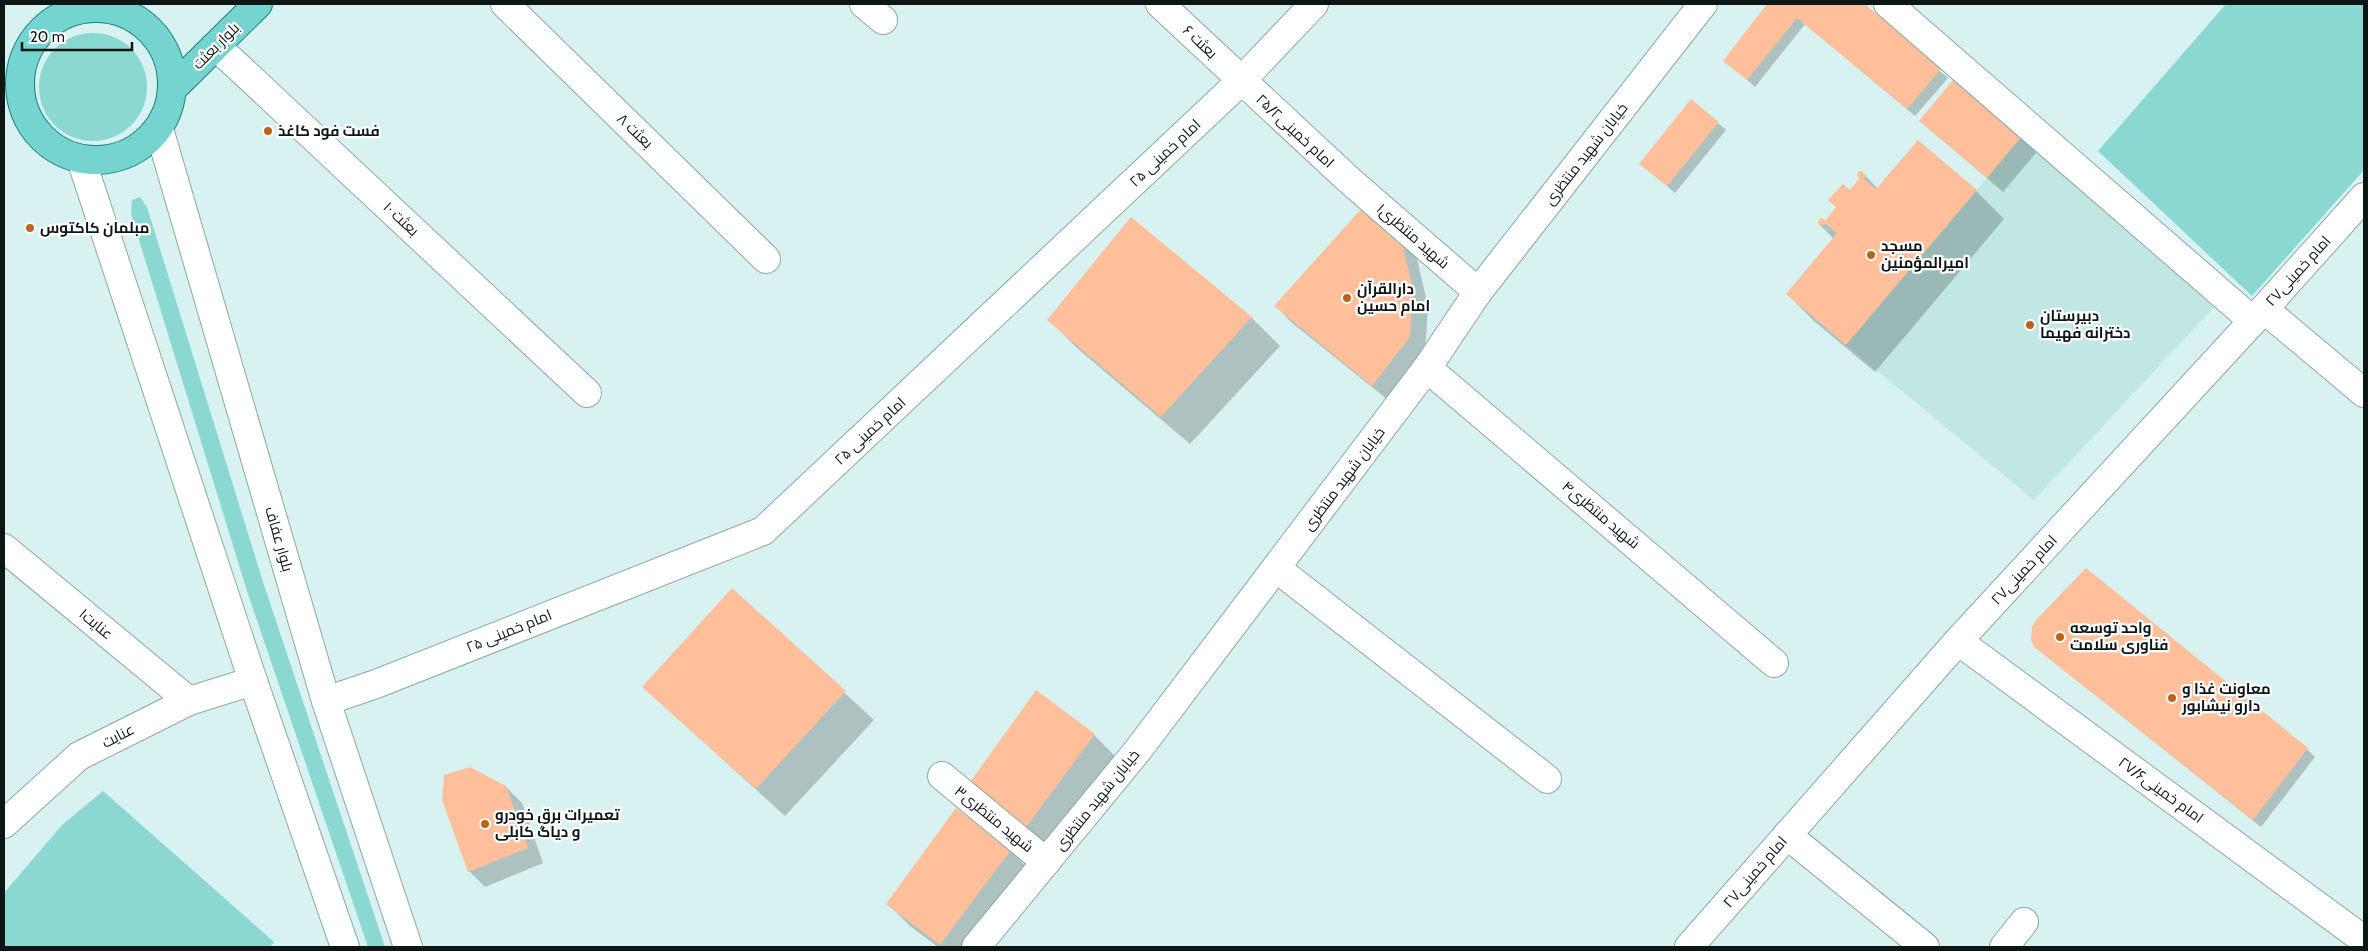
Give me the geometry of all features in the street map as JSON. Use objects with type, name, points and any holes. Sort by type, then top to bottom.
[{"type":"main road","name":"بلوار بعثت","points":[[173,88],[258,4]]},
{"type":"main road","points":[[4,86],[31,126],[53,148],[81,159],[103,160],[125,155],[144,144],[159,129],[170,109],[173,88],[169,58],[154,32],[129,14],[102,5],[55,8],[22,62],[20,95],[31,126]]},
{"type":"street","name":"بعثت ۸","points":[[505,4],[766,259]]},
{"type":"street","name":"بعثت ۶","points":[[1160,4],[1241,81]]},
{"type":"street","name":"امام خمینی ۲۵","points":[[326,701],[376,684],[763,531],[1241,81],[1314,4]]},
{"type":"street","name":"خیابان شهید منتظری","points":[[976,947],[1138,750],[1427,368],[1478,292],[1703,4]]},
{"type":"street","points":[[1888,4],[2259,315],[2364,393]]},
{"type":"street","name":"بعثت ۱۰","points":[[216,46],[587,393]]},
{"type":"street","name":"امام خمینی۲۵/۲","points":[[1241,81],[1349,180]]},
{"type":"street","name":"بلوار عفاف","points":[[159,129],[326,701],[408,947]]},
{"type":"street","points":[[81,159],[253,681],[345,947]]},
{"type":"street","name":"شهید منتظری۱","points":[[1349,180],[1478,292]]},
{"type":"street","name":"امام خمینی۲۷","points":[[1689,947],[1958,641],[2259,315],[2364,197]]},
{"type":"street","name":"شهید منتظری۴","points":[[1427,368],[1774,663]]},
{"type":"street","name":"عنایت۱","points":[[4,548],[189,701]]},
{"type":"street","points":[[1276,568],[1548,779]]},
{"type":"street","name":"امام خمینی۲۷/۶","points":[[1958,641],[2364,940]]},
{"type":"street","name":"عنایت","points":[[4,824],[79,756],[189,701],[253,681]]},
{"type":"street","name":"شهید منتظری۳","points":[[942,776],[1046,862]]},
{"type":"street","points":[[1787,835],[1925,947]]},
{"type":"street","points":[[2004,947],[2024,922]]},
{"type":"shaded area","points":[[2226,4],[2364,4],[2364,170],[2252,296],[2098,151]]},
{"type":"shaded area","points":[[93,33],[114,37],[131,49],[143,66],[147,87],[143,108],[131,125],[114,137],[93,141],[72,137],[55,125],[43,108],[39,87],[43,66],[55,49],[72,37]]},
{"type":"shaded area","name":"دبیرستان دخترانه فهیما","points":[[2022,136],[2215,306],[2034,500],[1846,345]]},
{"type":"shaded area","points":[[140,197],[147,207],[263,582],[385,947],[368,947],[247,591],[131,214],[132,200]]},
{"type":"shaded area","points":[[103,791],[274,942],[270,947],[4,947],[4,893],[62,825]]},
{"type":"building","points":[[1767,4],[1865,4],[1941,69],[1907,109],[1797,18],[1747,80],[1723,61]]},
{"type":"building","points":[[1953,80],[2022,136],[1987,178],[1919,121]]},
{"type":"building","points":[[1691,99],[1719,122],[1667,186],[1639,164]]},
{"type":"building","name":"مسجد امیرالمؤمنین","points":[[1918,140],[1977,190],[1846,345],[1786,294],[1837,233],[1826,224],[1820,226],[1818,223],[1820,218],[1826,220],[1836,207],[1828,200],[1843,184],[1850,190],[1859,179],[1858,172],[1862,171],[1866,175],[1864,179],[1876,189]]},
{"type":"building","name":"دارالقرآن امام حسین","points":[[1362,208],[1402,242],[1413,289],[1410,337],[1372,386],[1274,306]]},
{"type":"building","points":[[1131,217],[1252,317],[1161,417],[1047,320]]},
{"type":"building","name":"معاونت غذا و دارو نیشابور","points":[[2086,568],[2308,748],[2253,820],[2034,647],[2031,639],[2032,627],[2036,620]]},
{"type":"building","points":[[732,588],[846,691],[756,789],[642,687]]},
{"type":"building","points":[[1036,690],[1095,734],[1024,830],[968,785]]},
{"type":"building","name":"تعمیرات برق خودرو و دیاگ کابلی","points":[[470,767],[506,786],[528,848],[468,872],[442,800],[444,775]]},
{"type":"building","points":[[956,808],[1011,850],[940,945],[886,904]]},
{"type":"place","name":"فست فود کاغذ","points":[[268,131]]},
{"type":"place","name":"مبلمان کاکتوس","points":[[30,228]]},
{"type":"place","name":"مسجد امیرالمؤمنین","points":[[1871,255]]},
{"type":"place","name":"دارالقرآن امام حسین","points":[[1347,298]]},
{"type":"place","name":"دبیرستان دخترانه فهیما","points":[[2030,325]]},
{"type":"place","name":"واحد توسعه فناوری سلامت","points":[[2060,637]]},
{"type":"place","name":"معاونت غذا و دارو نیشابور","points":[[2172,698]]},
{"type":"place","name":"تعمیرات برق خودرو و دیاگ کابلی","points":[[485,824]]}]
